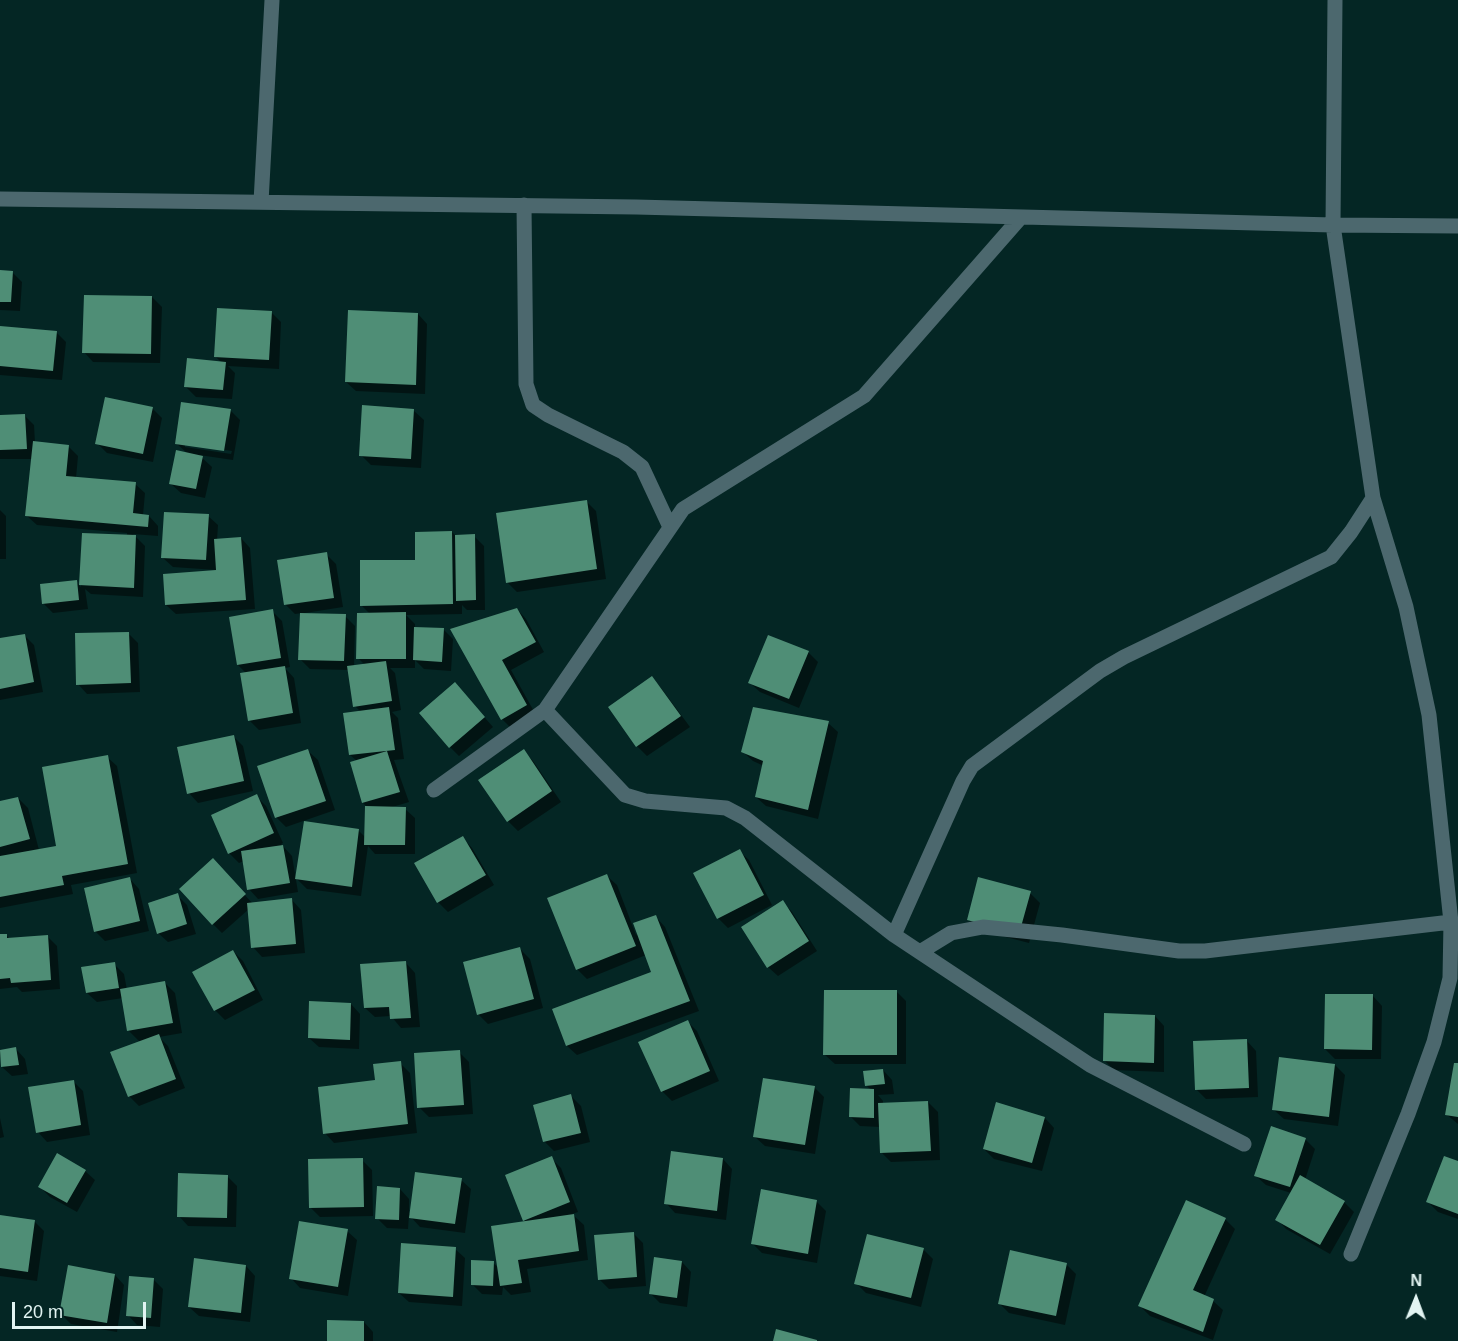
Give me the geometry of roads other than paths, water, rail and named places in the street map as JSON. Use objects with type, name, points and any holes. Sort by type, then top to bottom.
[{"type":"street","points":[[261,202],[272,0]]},
{"type":"street","points":[[1335,0],[1333,225],[1373,498],[1406,607],[1429,715],[1451,922],[1450,978],[1434,1042],[1352,1254]]},
{"type":"street","points":[[0,199],[524,205],[1333,225],[1458,226]]},
{"type":"street","points":[[524,205],[526,384],[533,405],[548,415],[623,452],[642,467],[670,527]]},
{"type":"street","points":[[434,790],[545,710],[683,509],[864,396],[1021,217]]},
{"type":"street","points":[[894,935],[963,781],[972,766],[1100,671],[1124,657],[1331,557],[1373,498]]},
{"type":"street","points":[[545,710],[625,795],[645,801],[726,808],[745,818],[894,935],[1090,1065],[1244,1144]]},
{"type":"street","points":[[920,952],[951,933],[983,927],[1179,951],[1205,951],[1451,922]]}]
